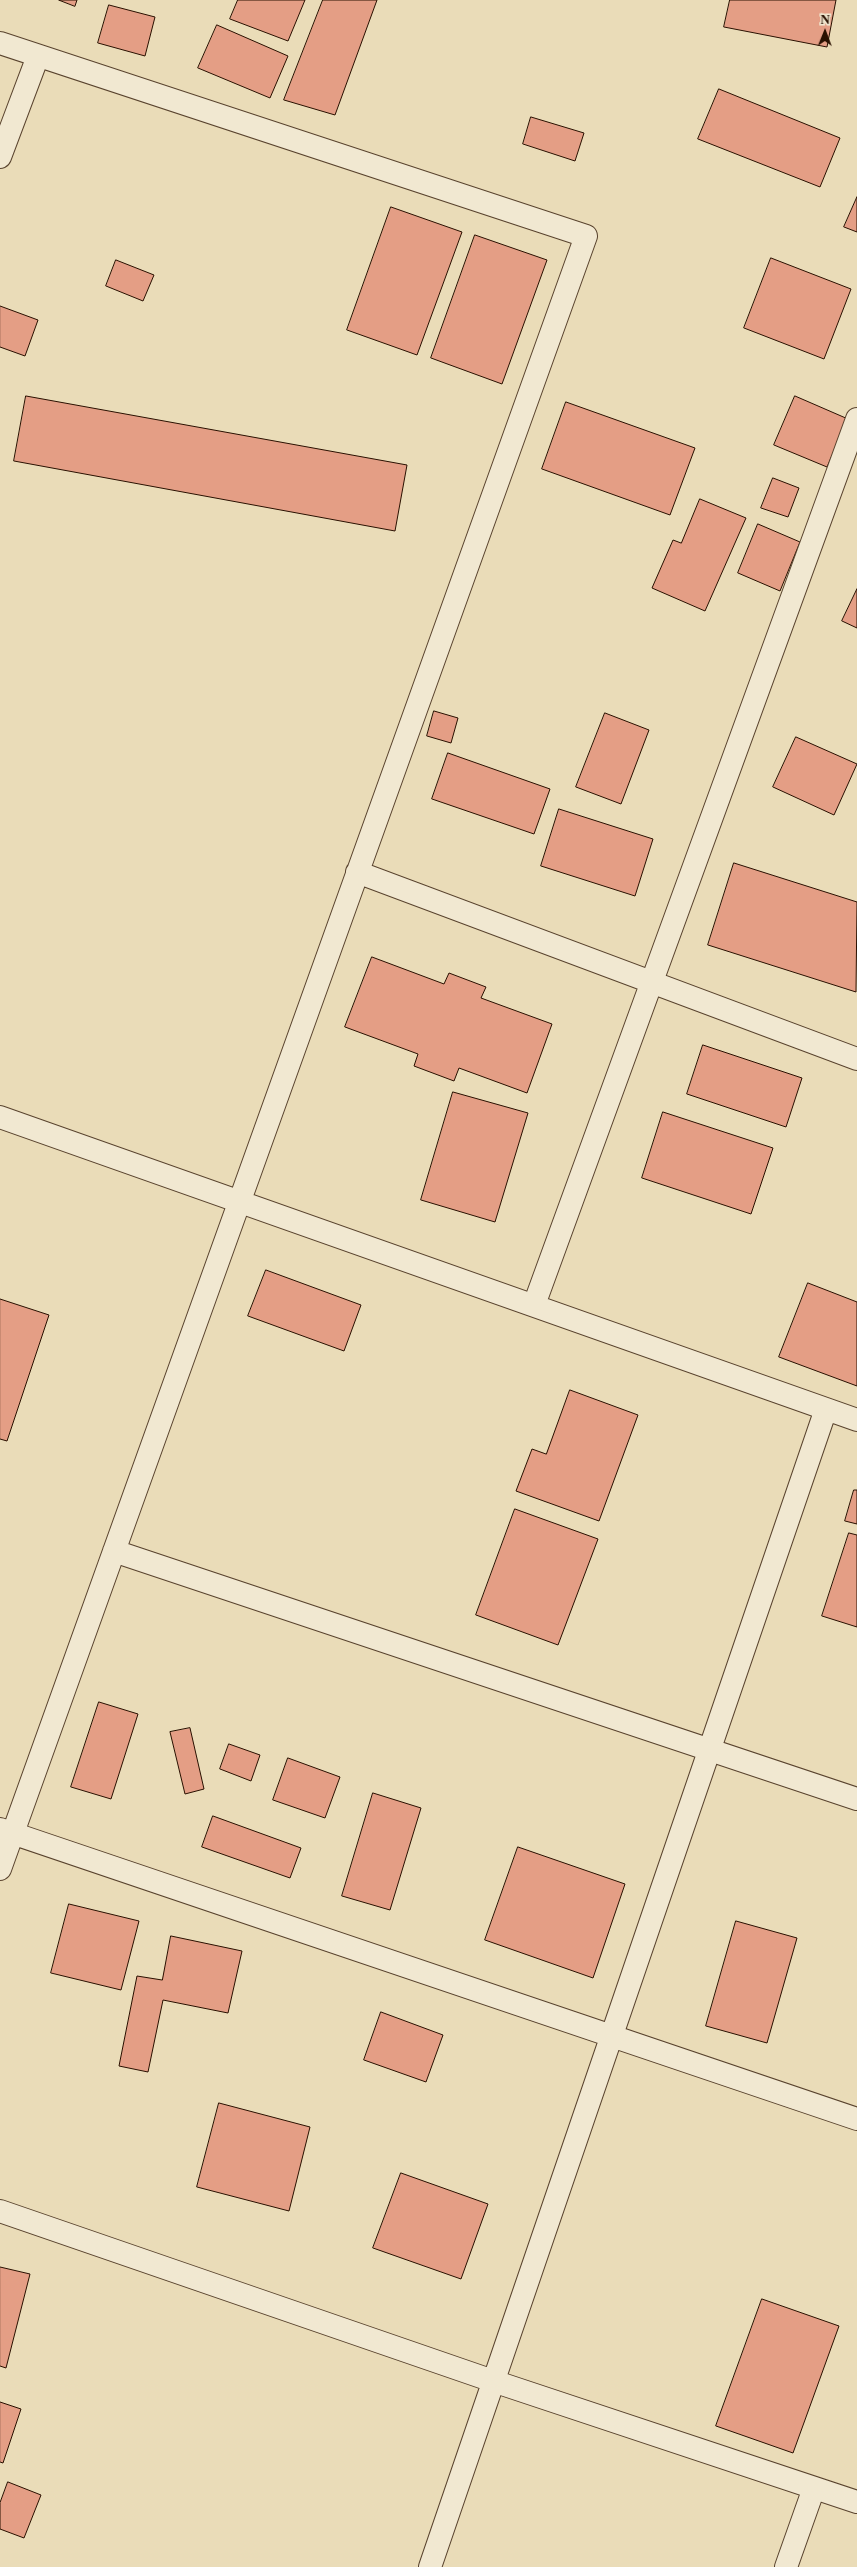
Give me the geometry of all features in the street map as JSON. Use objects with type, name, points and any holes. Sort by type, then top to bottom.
[{"type":"street","points":[[0,42],[38,56],[586,236],[114,1551],[6,1831],[0,1869]]},
{"type":"street","points":[[0,157],[38,56]]},
{"type":"street","points":[[534,1306],[857,419]]},
{"type":"street","points":[[357,872],[857,1059]]},
{"type":"street","points":[[0,1117],[857,1420]]},
{"type":"street","points":[[430,2567],[826,1409]]},
{"type":"street","points":[[114,1551],[857,1800]]},
{"type":"street","points":[[6,1831],[857,2118]]},
{"type":"street","points":[[0,2211],[493,2381],[857,2502]]},
{"type":"street","points":[[786,2567],[814,2488]]},
{"type":"building","points":[[59,0],[77,0],[75,6]]},
{"type":"building","points":[[238,0],[305,0],[288,41],[230,19]]},
{"type":"building","points":[[323,0],[377,0],[335,115],[284,100]]},
{"type":"building","points":[[730,0],[836,0],[827,47],[724,27]]},
{"type":"building","points":[[109,5],[155,17],[145,56],[98,43]]},
{"type":"building","points":[[217,25],[288,56],[270,98],[198,68]]},
{"type":"building","points":[[719,89],[840,138],[820,187],[698,139]]},
{"type":"building","points":[[531,117],[584,133],[575,161],[523,144]]},
{"type":"building","points":[[857,197],[857,232],[844,227]]},
{"type":"building","points":[[391,207],[462,232],[417,355],[347,330]]},
{"type":"building","points":[[475,235],[547,260],[502,384],[431,358]]},
{"type":"building","points":[[771,258],[851,289],[824,359],[744,328]]},
{"type":"building","points":[[116,260],[154,275],[143,301],[106,286]]},
{"type":"building","points":[[0,306],[38,320],[25,356],[0,347]]},
{"type":"building","points":[[26,396],[407,465],[395,531],[14,461]]},
{"type":"building","points":[[795,396],[848,419],[827,467],[774,445]]},
{"type":"building","points":[[566,402],[695,448],[670,515],[542,469]]},
{"type":"building","points":[[773,478],[799,488],[788,517],[761,508]]},
{"type":"building","points":[[700,499],[746,518],[705,611],[652,588],[673,540],[681,543]]},
{"type":"building","points":[[758,524],[800,542],[780,591],[738,573]]},
{"type":"building","points":[[857,589],[857,628],[842,621]]},
{"type":"building","points":[[434,711],[458,718],[451,743],[427,736]]},
{"type":"building","points":[[605,713],[649,730],[621,804],[576,787]]},
{"type":"building","points":[[796,737],[857,764],[834,815],[773,787]]},
{"type":"building","points":[[448,753],[550,789],[534,834],[432,799]]},
{"type":"building","points":[[559,809],[653,839],[635,896],[541,866]]},
{"type":"building","points":[[734,863],[857,902],[856,992],[708,945]]},
{"type":"building","points":[[372,957],[444,984],[449,973],[486,987],[481,998],[552,1024],[527,1093],[459,1068],[454,1081],[414,1066],[418,1054],[345,1027]]},
{"type":"building","points":[[703,1045],[802,1078],[786,1127],[687,1094]]},
{"type":"building","points":[[453,1092],[528,1113],[495,1222],[421,1200]]},
{"type":"building","points":[[663,1112],[773,1148],[751,1214],[642,1178]]},
{"type":"building","points":[[266,1270],[361,1305],[344,1351],[248,1316]]},
{"type":"building","points":[[808,1283],[857,1302],[857,1386],[779,1357]]},
{"type":"building","points":[[0,1299],[49,1315],[7,1441],[0,1439]]},
{"type":"building","points":[[570,1390],[638,1415],[599,1521],[516,1491],[532,1449],[546,1454]]},
{"type":"building","points":[[854,1490],[857,1490],[857,1524],[845,1521]]},
{"type":"building","points":[[515,1509],[598,1539],[558,1645],[476,1615]]},
{"type":"building","points":[[849,1533],[857,1535],[857,1627],[822,1616]]},
{"type":"building","points":[[99,1702],[138,1714],[111,1799],[71,1787]]},
{"type":"building","points":[[190,1728],[204,1789],[185,1794],[170,1732]]},
{"type":"building","points":[[229,1744],[260,1755],[251,1781],[220,1769]]},
{"type":"building","points":[[288,1758],[340,1777],[325,1818],[273,1800]]},
{"type":"building","points":[[373,1793],[421,1808],[390,1910],[342,1896]]},
{"type":"building","points":[[213,1816],[301,1848],[290,1878],[202,1847]]},
{"type":"building","points":[[518,1847],[625,1884],[593,1978],[485,1940]]},
{"type":"building","points":[[69,1904],[139,1921],[121,1990],[51,1973]]},
{"type":"building","points":[[736,1921],[797,1938],[767,2043],[706,2026]]},
{"type":"building","points":[[171,1936],[242,1951],[228,2013],[163,2000],[148,2072],[119,2066],[137,1976],[162,1980]]},
{"type":"building","points":[[381,2012],[443,2035],[426,2082],[364,2060]]},
{"type":"building","points":[[219,2103],[310,2127],[289,2211],[197,2187]]},
{"type":"building","points":[[401,2173],[488,2204],[461,2279],[373,2248]]},
{"type":"building","points":[[0,2267],[30,2274],[6,2368],[0,2366]]},
{"type":"building","points":[[762,2299],[839,2326],[793,2453],[716,2426]]},
{"type":"building","points":[[0,2402],[21,2409],[3,2463],[0,2462]]},
{"type":"building","points":[[8,2482],[41,2495],[24,2538],[0,2529],[0,2503]]}]
